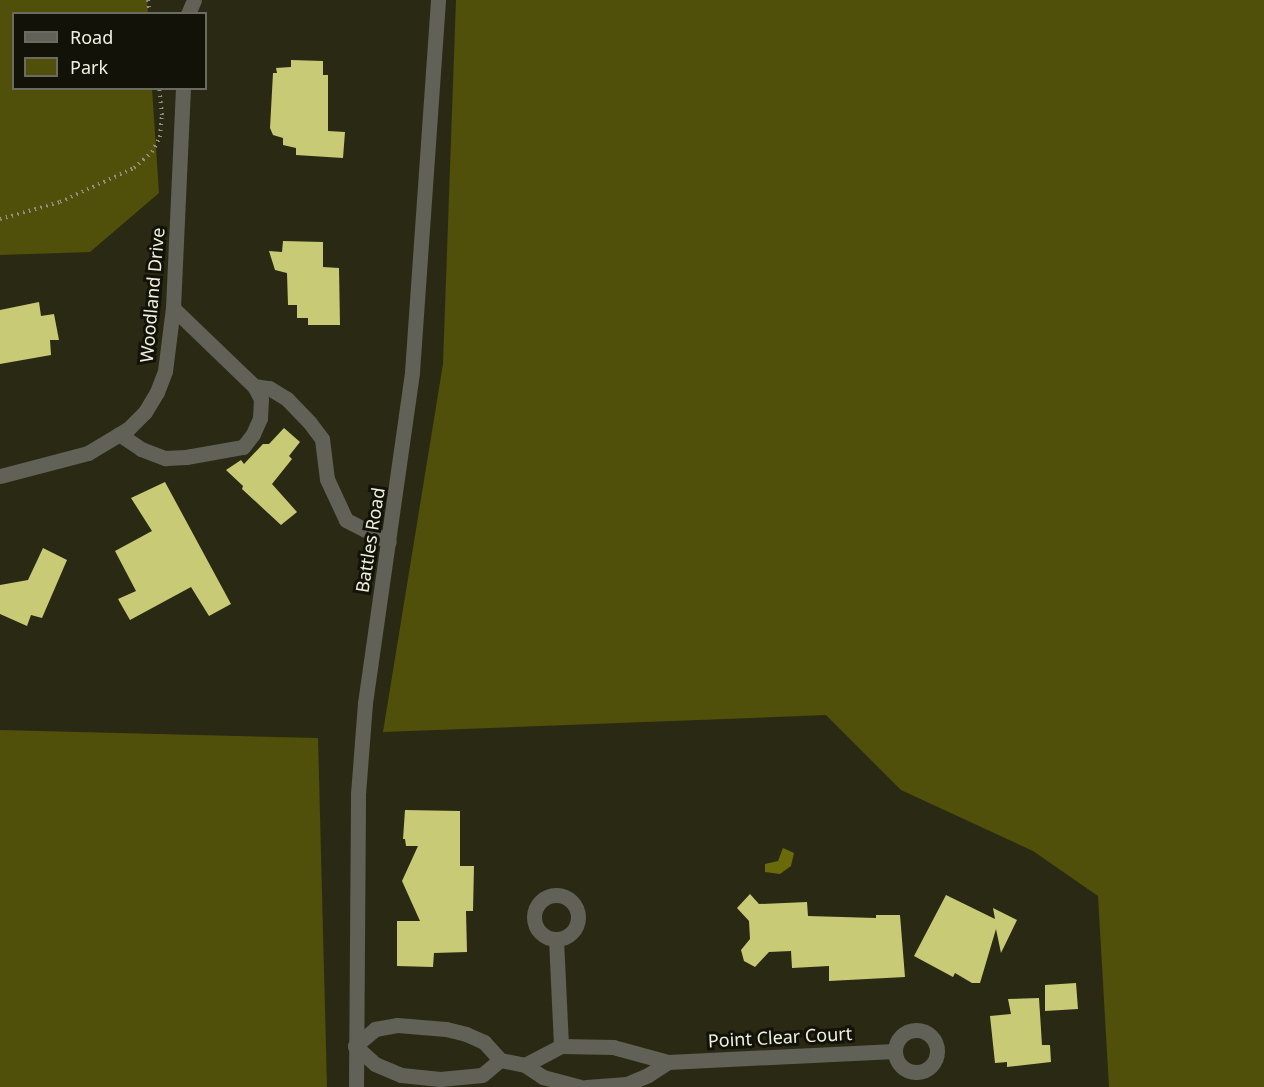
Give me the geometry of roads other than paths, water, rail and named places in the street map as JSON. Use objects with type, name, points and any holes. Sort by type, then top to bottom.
[{"type":"street","name":"Battles Road","points":[[356,1087],[359,783],[365,702],[412,372],[438,0]]},
{"type":"street","name":"Woodland Drive","points":[[0,476],[88,453],[119,434],[145,412],[157,392],[165,371],[173,308],[183,90]]},
{"type":"street","points":[[119,434],[141,449],[165,458],[186,457],[243,447],[260,418],[261,399],[254,386],[173,308]]},
{"type":"street","points":[[254,386],[269,388],[287,399],[322,439],[327,479],[346,520],[389,542]]},
{"type":"street","points":[[556,939],[561,1046]]},
{"type":"street","points":[[500,1060],[482,1075],[440,1079],[401,1075],[375,1064],[355,1046],[375,1029],[397,1025],[446,1029],[484,1042],[500,1060],[525,1065],[543,1077],[580,1087]]},
{"type":"street","name":"Point Clear Court","points":[[525,1065],[561,1046],[613,1047],[668,1062],[895,1051]]},
{"type":"street","name":"Point Clear Court","points":[[586,1087],[627,1084],[648,1075],[668,1062]]}]
